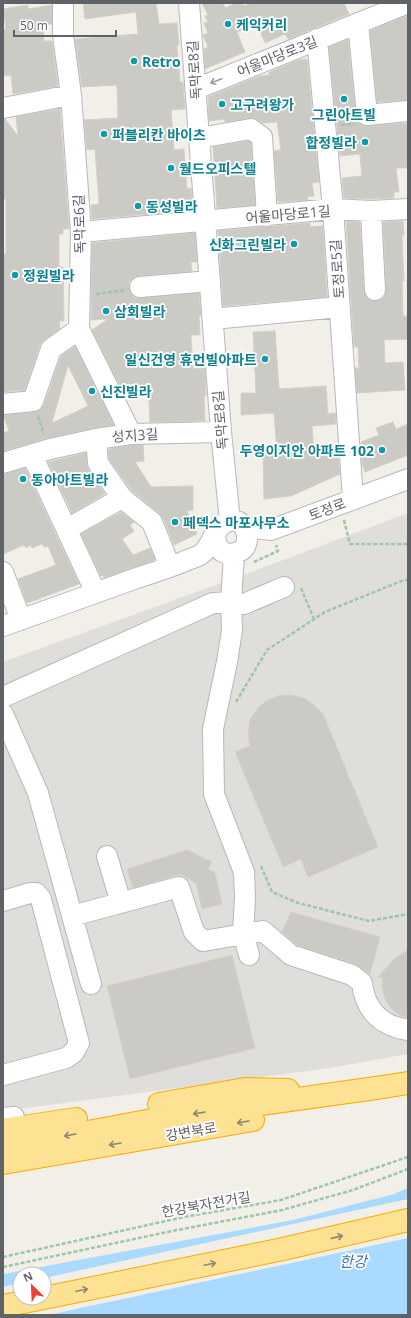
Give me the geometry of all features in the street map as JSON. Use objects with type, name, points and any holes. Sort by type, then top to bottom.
[{"type":"highway","name":"강변북로","points":[[3,1148],[168,1118],[408,1083]]},
{"type":"highway","points":[[7,1122],[48,1124],[245,1089],[368,1089]]},
{"type":"highway","name":"강변북로","points":[[3,1163],[255,1120],[368,1089]]},
{"type":"highway","points":[[52,1296],[283,1249],[408,1220]]},
{"type":"street","name":"독막로6길","points":[[63,3],[64,35],[71,95],[81,232],[79,329],[131,434]]},
{"type":"street","name":"독막로8길","points":[[189,3],[221,432],[238,544],[231,602],[232,630],[228,662],[213,729],[214,794],[244,872],[245,898],[243,933],[249,955]]},
{"type":"street","name":"어울마당로3길","points":[[196,89],[408,3]]},
{"type":"street","points":[[358,23],[367,115],[408,111]]},
{"type":"street","name":"토정로5길","points":[[317,39],[333,209],[339,307],[346,502]]},
{"type":"street","points":[[3,108],[71,95]]},
{"type":"street","points":[[199,138],[251,129],[262,137],[267,216]]},
{"type":"street","name":"어울마당로1길","points":[[206,221],[333,209],[371,211],[408,209]]},
{"type":"street","points":[[371,211],[374,290]]},
{"type":"street","points":[[81,232],[206,221]]},
{"type":"street","points":[[140,287],[210,281]]},
{"type":"street","points":[[213,319],[339,307]]},
{"type":"street","points":[[3,404],[33,401],[51,349],[79,329]]},
{"type":"street","name":"성지3길","points":[[3,463],[96,438],[131,434],[221,432]]},
{"type":"street","points":[[96,438],[98,463],[122,498],[152,522],[170,567]]},
{"type":"street","points":[[41,452],[66,529],[96,593]]},
{"type":"street","name":"토정로","points":[[200,554],[208,545],[221,525],[238,544],[408,479]]},
{"type":"street","points":[[66,529],[122,498]]},
{"type":"street","points":[[3,572],[12,623],[170,567],[200,554],[238,544]]},
{"type":"street","points":[[3,697],[213,603],[231,602],[244,604],[291,584]]},
{"type":"street","points":[[3,714],[38,793],[91,984]]},
{"type":"street","points":[[107,856],[121,903]]},
{"type":"street","points":[[72,916],[179,887],[194,932],[203,941],[263,930],[291,955],[352,975],[362,983],[363,995],[368,1007],[379,1018],[390,1025],[408,1030]]},
{"type":"street","points":[[3,901],[30,893],[36,893],[41,899],[79,1043],[74,1052],[66,1058],[3,1075]]},
{"type":"path","points":[[325,128],[360,123],[367,115]]},
{"type":"path","points":[[80,296],[140,287]]},
{"type":"path","points":[[33,401],[41,452]]},
{"type":"path","points":[[346,502],[350,544],[408,544]]},
{"type":"path","points":[[238,544],[278,551],[272,530]]},
{"type":"path","points":[[234,707],[267,650],[325,612],[404,580],[408,580]]},
{"type":"path","points":[[291,584],[314,619]]},
{"type":"path","points":[[260,863],[272,892],[298,903],[369,921],[408,914]]},
{"type":"path","name":"한강북자전거길","points":[[3,1257],[184,1217],[281,1200],[408,1157]]},
{"type":"path","points":[[3,1267],[282,1210],[353,1190],[408,1169]]},
{"type":"shaded area","points":[[408,513],[408,1054],[330,1068],[3,1111],[3,662],[246,574]]},
{"type":"water","name":"한강","points":[[408,1188],[408,1315],[3,1315],[3,1274],[12,1272],[12,1306],[52,1306],[52,1266],[46,1266],[293,1220],[394,1194]]},
{"type":"pier","points":[[408,1199],[408,1238],[48,1315],[3,1315],[3,1287],[12,1285],[12,1306],[52,1306],[52,1276]]},
{"type":"building","points":[[83,3],[156,3],[159,24],[177,23],[180,82],[183,82],[185,109],[171,110],[174,150],[184,149],[187,189],[191,188],[193,210],[92,219],[91,205],[99,204],[95,149],[87,150],[84,120],[118,118],[117,85],[82,87],[75,39],[138,34],[136,12],[85,19]]},
{"type":"building","points":[[202,3],[223,3],[225,8],[236,3],[242,3],[244,6],[252,3],[344,3],[349,14],[288,39],[285,34],[265,43],[257,24],[237,32],[245,52],[205,69],[204,49],[208,47],[203,35],[208,33],[204,23],[208,22],[205,16],[208,15]]},
{"type":"building","points":[[28,5],[28,9],[52,5],[52,24],[43,25],[44,41],[52,41],[58,86],[13,94],[11,75],[3,76],[3,29],[6,29],[3,9]]},
{"type":"building","points":[[408,15],[408,100],[377,102],[370,31]]},
{"type":"building","points":[[348,40],[356,116],[358,122],[363,126],[408,123],[408,168],[396,168],[399,192],[394,192],[394,198],[344,198],[342,178],[362,176],[360,154],[340,156],[329,47]]},
{"type":"building","points":[[307,59],[319,182],[312,183],[314,196],[307,197],[308,200],[278,202],[274,151],[281,150],[277,122],[263,123],[254,118],[225,122],[224,119],[209,121],[208,97],[259,76],[269,75],[269,72],[298,60]]},
{"type":"building","points":[[60,109],[69,229],[63,229],[63,234],[59,234],[59,267],[63,267],[64,321],[59,321],[60,329],[44,340],[40,345],[25,390],[3,392],[3,255],[6,254],[6,199],[3,199],[3,119],[5,119],[18,136],[16,117]]},
{"type":"building","points":[[248,141],[251,143],[255,205],[217,208],[213,147]]},
{"type":"building","points":[[346,221],[360,222],[364,291],[366,297],[375,301],[382,299],[385,295],[386,289],[383,222],[403,221],[403,316],[408,316],[408,339],[384,340],[385,363],[403,362],[405,390],[357,393],[355,368],[359,368],[358,347],[354,347]]},
{"type":"building","points":[[310,223],[310,227],[323,226],[327,297],[223,306],[218,231]]},
{"type":"building","points":[[195,233],[197,262],[191,262],[192,271],[139,276],[133,278],[129,282],[129,288],[131,294],[135,298],[199,293],[201,315],[199,316],[200,335],[191,335],[193,369],[205,368],[205,421],[150,422],[148,383],[124,394],[92,330],[108,319],[91,320],[92,243]]},
{"type":"building","points":[[275,331],[279,389],[326,386],[328,414],[336,413],[336,424],[312,426],[314,454],[338,457],[340,474],[291,496],[264,499],[263,452],[277,452],[274,413],[241,415],[241,393],[256,393],[253,332]]},
{"type":"building","points":[[75,346],[114,425],[48,438],[3,451],[3,433],[9,431],[3,415],[40,410],[44,405],[61,356]],"holes":[[[68,365],[88,406],[52,423]]]},
{"type":"building","name":"두영이지안 아파트 102","points":[[393,422],[396,429],[408,424],[408,455],[365,472],[362,464],[361,442],[379,435],[376,428]]},
{"type":"building","points":[[132,445],[143,445],[144,461],[135,462],[151,487],[193,486],[193,510],[187,511],[197,534],[174,545],[163,518],[131,490],[109,459],[108,449]]},
{"type":"building","points":[[86,453],[88,469],[105,494],[72,513],[48,462]]},
{"type":"building","points":[[25,468],[79,584],[27,603],[18,579],[56,565],[48,546],[44,547],[42,544],[32,548],[31,545],[26,548],[24,545],[3,554],[3,474]]},
{"type":"building","points":[[121,512],[134,522],[130,525],[134,531],[122,539],[133,555],[150,548],[155,560],[104,578],[103,575],[101,576],[81,534]]},
{"type":"building","points":[[291,695],[304,698],[323,714],[378,847],[308,877],[301,859],[283,867],[235,752],[250,746],[248,733],[250,720],[257,709],[266,701],[278,696]]},
{"type":"building","points":[[187,850],[212,862],[208,869],[215,873],[222,904],[202,909],[196,883],[181,874],[133,888],[127,869]]},
{"type":"building","points":[[291,912],[380,937],[370,974],[356,964],[297,945],[282,932]]},
{"type":"building","points":[[408,950],[408,1018],[399,1015],[390,1007],[385,998],[382,987],[383,978],[378,977],[395,958]]},
{"type":"building","points":[[232,955],[255,1048],[130,1079],[107,986]]},
{"type":"place","name":"케익커리","points":[[228,24]]},
{"type":"place","name":"Retro","points":[[134,61]]},
{"type":"place","name":"그린아트빌","points":[[344,99]]},
{"type":"place","name":"고구려왕가","points":[[222,104]]},
{"type":"place","name":"퍼블리칸 바이츠","points":[[104,134]]},
{"type":"place","name":"합정빌라","points":[[365,142]]},
{"type":"place","name":"월드오피스텔","points":[[171,168]]},
{"type":"place","name":"동성빌라","points":[[138,206]]},
{"type":"place","name":"신화그린빌라","points":[[294,244]]},
{"type":"place","name":"정원빌라","points":[[15,275]]},
{"type":"place","name":"삼회빌라","points":[[106,311]]},
{"type":"place","name":"일신건영 휴먼빌아파트","points":[[265,359]]},
{"type":"place","name":"신진빌라","points":[[92,391]]},
{"type":"place","name":"두영이지안 아파트 102","points":[[382,450]]},
{"type":"place","name":"동아아트빌라","points":[[23,479]]},
{"type":"place","name":"페덱스 마포사무소","points":[[175,522]]}]
